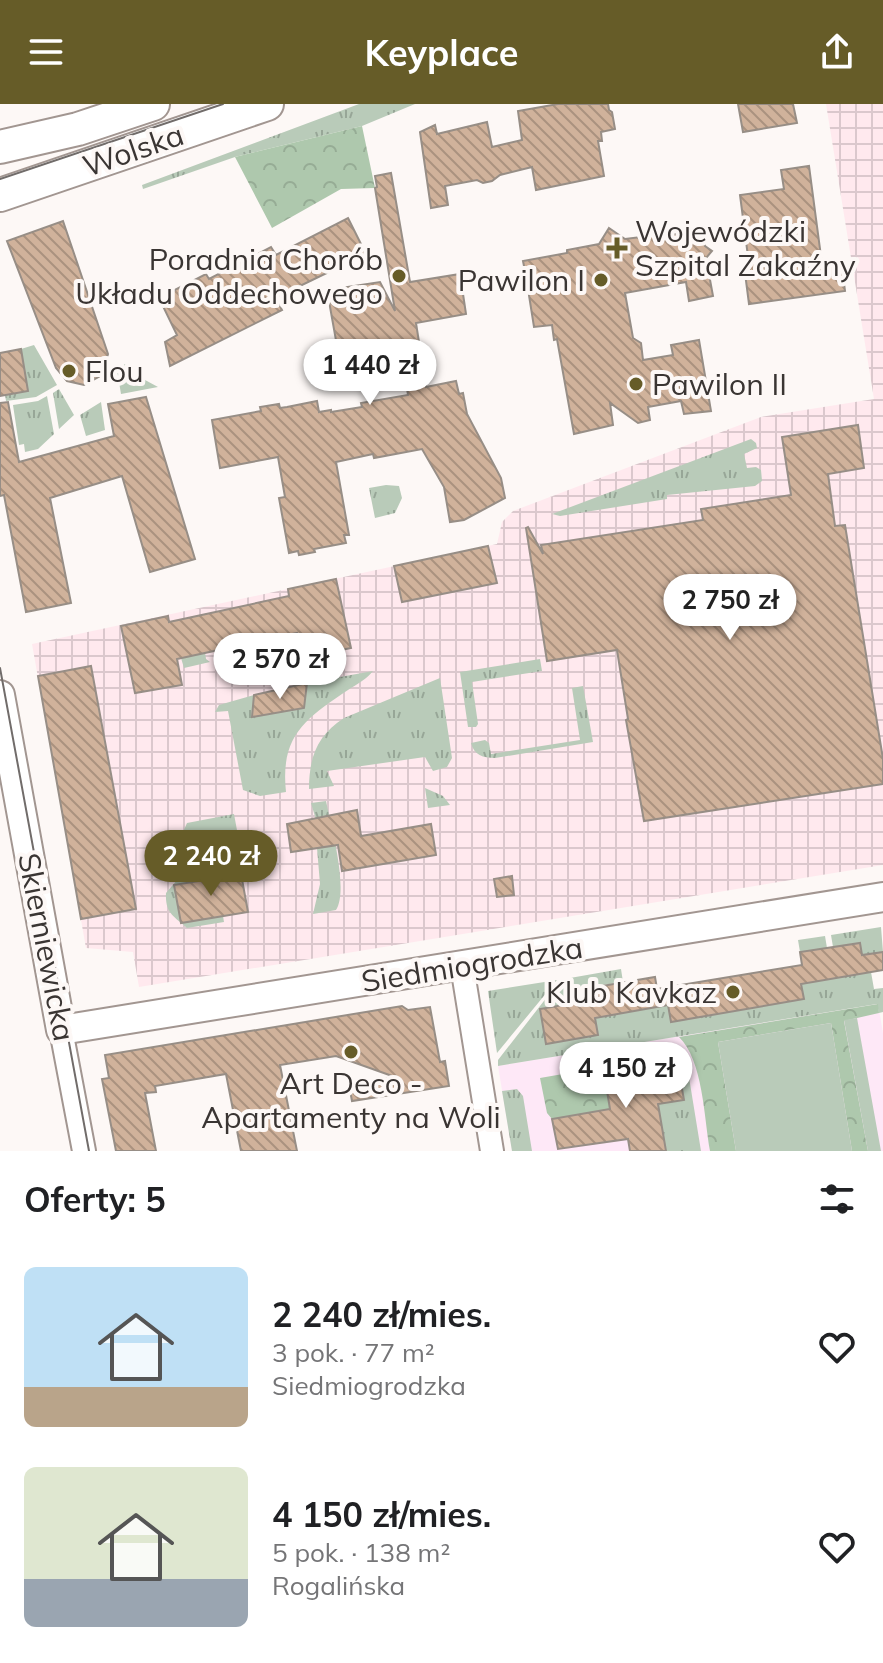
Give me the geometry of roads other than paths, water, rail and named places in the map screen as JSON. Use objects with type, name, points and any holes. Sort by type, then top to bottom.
[{"type":"main road","name":"Wolska","points":[[0,147],[78,129],[153,104]]},
{"type":"main road","name":"Wolska","points":[[0,195],[267,104]]},
{"type":"street","name":"Skierniewicka","points":[[0,695],[84,1151]]},
{"type":"street","name":"Siedmiogrodzka","points":[[61,1030],[883,897]]},
{"type":"street","points":[[462,966],[492,1151]]},
{"type":"tram line","points":[[0,179],[223,104]]},
{"type":"tram line","points":[[0,668],[89,1151]]},
{"type":"place","name":"Wojewódzki Szpital Zakaźny","points":[[617,248]]},
{"type":"place","name":"Poradnia Chorób Układu Oddechowego","points":[[399,276]]},
{"type":"place","name":"Pawilon I","points":[[601,280]]},
{"type":"place","name":"Flou","points":[[69,371]]},
{"type":"place","name":"Pawilon II","points":[[636,384]]},
{"type":"place","name":"Klub Kavkaz","points":[[733,992]]},
{"type":"place","name":"Art Deco - Apartamenty na Woli","points":[[351,1052]]}]
